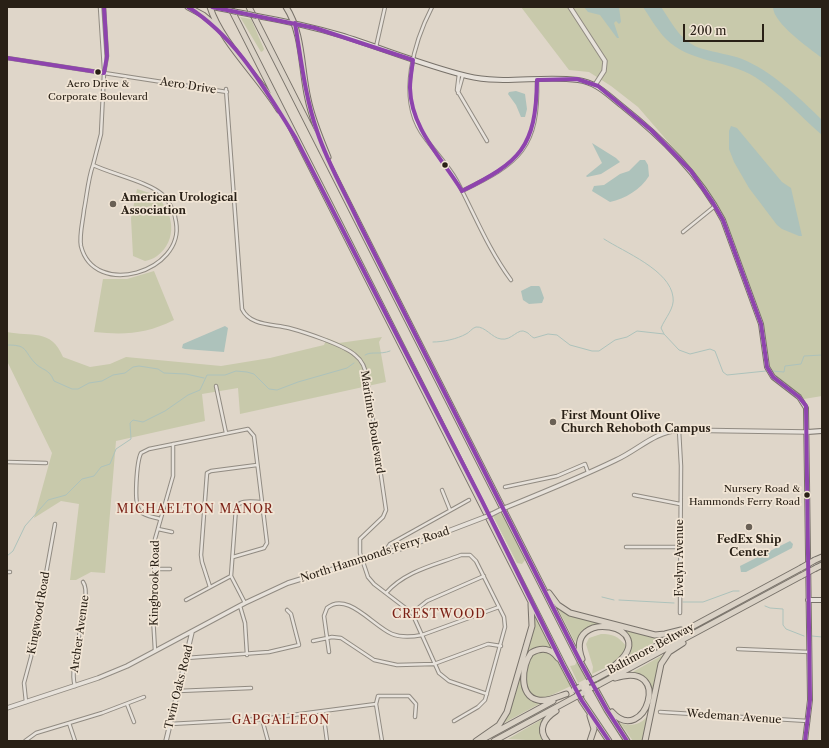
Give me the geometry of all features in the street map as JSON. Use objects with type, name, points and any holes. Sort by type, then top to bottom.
[{"type":"highway","points":[[188,7],[203,15],[220,29],[261,83],[295,137]]},
{"type":"highway","points":[[211,7],[220,29]]},
{"type":"highway","points":[[249,7],[540,582],[592,679]]},
{"type":"highway","points":[[286,7],[295,24],[308,99],[317,132],[359,223]]},
{"type":"highway","points":[[229,8],[482,501],[530,601],[532,622],[509,708],[499,725],[476,741]]},
{"type":"highway","name":"Baltimore Beltway","points":[[480,741],[592,679],[822,557]]},
{"type":"highway","name":"Baltimore Beltway","points":[[494,741],[822,565]]},
{"type":"highway","points":[[540,582],[558,605],[575,615],[655,635],[670,634],[695,625]]},
{"type":"highway","points":[[522,585],[594,725],[594,732],[590,741]]},
{"type":"highway","points":[[645,741],[659,672],[666,656],[678,645],[730,614]]},
{"type":"highway","points":[[605,673],[626,655],[628,641],[625,634],[619,629],[609,627],[594,628],[583,634],[579,645],[598,695],[627,741]]},
{"type":"highway","points":[[563,665],[551,651],[543,649],[535,651],[526,662],[524,685],[529,695],[539,700],[548,700],[566,694]]},
{"type":"highway","points":[[598,695],[616,717],[623,723],[630,724],[638,722],[647,712],[648,694],[646,684],[641,678],[631,675],[604,681]]},
{"type":"highway","points":[[547,741],[542,731],[543,723],[549,716],[572,699]]},
{"type":"highway","points":[[582,701],[609,741]]},
{"type":"main road","points":[[211,7],[229,8],[295,24],[376,47],[461,74],[487,79],[577,80],[595,85],[666,142],[681,160],[715,206],[726,228],[761,324],[768,367],[773,377],[804,403],[806,408],[809,722],[805,741]]},
{"type":"main road","name":"North Hammonds Ferry Road","points":[[807,432],[822,431]]},
{"type":"main road","points":[[808,600],[822,600]]},
{"type":"street","points":[[93,165],[154,189],[168,201],[175,217],[176,232],[170,250],[159,263],[146,270],[112,275],[98,270],[82,250],[80,239],[89,179],[93,165],[102,134],[104,73],[100,7]]},
{"type":"street","points":[[104,7],[107,56],[104,73]]},
{"type":"street","points":[[376,47],[385,7]]},
{"type":"street","points":[[432,7],[424,22],[413,60],[410,92],[416,123],[426,139],[452,172],[486,242],[511,280]]},
{"type":"street","points":[[570,7],[605,61],[604,71],[595,85]]},
{"type":"street","name":"Aero Drive","points":[[7,58],[227,91]]},
{"type":"street","points":[[461,74],[456,86],[458,93],[487,142]]},
{"type":"street","points":[[462,191],[499,172],[516,158],[523,149],[529,140],[536,120],[537,80]]},
{"type":"street","name":"Maritime Boulevard","points":[[227,91],[240,298],[244,313],[257,322],[295,329],[344,348],[360,360],[366,372],[386,510],[383,517],[360,539],[358,547],[363,561]]},
{"type":"street","points":[[683,232],[715,206]]},
{"type":"street","points":[[216,386],[226,433]]},
{"type":"street","points":[[160,519],[143,514],[137,508],[138,462],[141,453],[173,444],[246,429],[251,430],[254,436],[267,543],[266,547],[233,557]]},
{"type":"street","name":"North Hammonds Ferry Road","points":[[7,708],[75,686],[127,666],[156,652],[245,603],[288,582],[388,553],[449,532],[485,517],[622,457],[656,436],[679,430],[807,432]]},
{"type":"street","name":"Evelyn Avenue","points":[[679,430],[681,547],[680,613]]},
{"type":"street","name":"Kingbrook Road","points":[[156,652],[153,616],[155,539],[173,476],[173,444]]},
{"type":"street","points":[[7,462],[46,463]]},
{"type":"street","points":[[504,487],[557,476],[585,464],[588,472]]},
{"type":"street","points":[[210,587],[202,562],[207,473],[211,471],[257,465]]},
{"type":"street","points":[[442,490],[450,510]]},
{"type":"street","points":[[634,495],[680,504]]},
{"type":"street","points":[[388,553],[388,546],[390,544],[469,500]]},
{"type":"street","points":[[245,603],[231,576],[236,505],[242,502],[262,502]]},
{"type":"street","name":"Kingwood Road","points":[[26,702],[24,683],[31,657],[55,524]]},
{"type":"street","points":[[158,529],[172,532]]},
{"type":"street","points":[[626,546],[681,547]]},
{"type":"street","points":[[386,593],[396,582],[407,575],[461,555],[473,557],[484,576],[504,617],[505,627],[485,700],[478,707],[454,721]]},
{"type":"street","points":[[363,561],[368,577],[372,582],[412,613],[439,673],[446,679],[487,694]]},
{"type":"street","points":[[155,569],[170,569]]},
{"type":"street","points":[[186,600],[231,576]]},
{"type":"street","points":[[412,613],[427,601],[484,576]]},
{"type":"street","name":"Archer Avenue","points":[[75,686],[74,677],[80,626],[87,594],[83,582]]},
{"type":"street","points":[[329,652],[325,611],[330,605],[338,603],[351,606],[392,634],[401,637],[422,636],[499,607]]},
{"type":"street","points":[[240,606],[245,623],[247,655]]},
{"type":"street","points":[[186,658],[247,655],[276,651],[299,645],[291,614],[287,610]]},
{"type":"street","name":"Twin Oaks Road","points":[[166,741],[192,632]]},
{"type":"street","points":[[313,641],[327,637],[336,637],[344,640],[368,656],[381,662],[397,665],[434,664],[488,644],[501,646]]},
{"type":"street","points":[[738,649],[809,652]]},
{"type":"street","points":[[178,691],[251,688]]},
{"type":"street","points":[[382,741],[376,704],[376,698],[380,695],[409,696],[416,704],[415,717]]},
{"type":"street","points":[[25,741],[36,734],[69,724],[144,697]]},
{"type":"street","points":[[127,704],[134,722]]},
{"type":"street","points":[[170,724],[262,719],[376,704]]},
{"type":"street","points":[[323,711],[327,741]]},
{"type":"street","name":"Wedeman Avenue","points":[[660,712],[809,722]]},
{"type":"street","points":[[262,719],[268,741]]},
{"type":"street","points":[[69,724],[76,741]]},
{"type":"green space","points":[[521,7],[822,7],[822,396],[804,399],[775,375],[769,366],[763,323],[716,205],[683,159],[638,107],[611,86],[589,72],[569,70]]},
{"type":"green space","points":[[240,17],[251,19],[264,49],[263,51],[261,52]]},
{"type":"green space","points":[[137,189],[154,195],[161,201],[170,217],[171,226],[171,234],[164,250],[156,257],[145,261],[133,256],[131,218]]},
{"type":"green space","points":[[154,271],[174,320],[145,331],[126,333],[94,332],[103,279],[127,279]]},
{"type":"green space","points":[[7,332],[32,334],[46,338],[53,342],[63,357],[90,367],[110,364],[126,357],[221,366],[270,358],[324,345],[327,338],[339,343],[382,337],[379,342],[386,382],[240,414],[238,388],[202,394],[205,421],[116,441],[105,573],[91,572],[76,580],[70,580],[79,504],[61,501],[34,518],[52,453],[7,361]]},
{"type":"green space","points":[[502,513],[525,560],[522,564],[517,563],[493,516]]},
{"type":"green space","points":[[556,605],[565,612],[615,626],[596,626],[586,629],[575,642]]},
{"type":"green space","points":[[535,616],[554,652],[542,648],[525,660]]},
{"type":"green space","points":[[619,627],[663,638],[630,655],[630,643],[628,636]]},
{"type":"green space","points":[[601,634],[615,636],[626,646],[622,656],[618,660],[592,674],[593,667],[586,644],[589,638]]},
{"type":"green space","points":[[541,650],[554,655],[571,686],[543,699],[530,692],[527,688],[525,676],[530,656]]},
{"type":"green space","points":[[668,652],[665,655],[650,701],[642,677],[631,673]]},
{"type":"green space","points":[[577,661],[586,679],[578,683],[570,666],[575,665]]},
{"type":"green space","points":[[520,676],[522,676],[525,695],[530,699],[541,703],[502,724]]},
{"type":"green space","points":[[648,715],[643,741],[633,741],[620,723],[628,725],[636,724]]},
{"type":"green space","points":[[544,718],[540,730],[544,741],[508,739]]},
{"type":"water","points":[[584,7],[619,7],[621,22],[619,24],[616,21],[614,23],[619,38],[617,38],[600,15],[588,12]]},
{"type":"water","points":[[643,7],[661,7],[683,38],[695,46],[742,59],[774,77],[822,120],[822,135],[781,97],[755,77],[733,67],[686,53],[676,47],[666,39]]},
{"type":"water","points":[[773,7],[822,7],[822,58],[785,28],[775,13]]},
{"type":"water","points":[[516,91],[525,94],[527,109],[525,117],[521,117],[516,105],[508,94],[509,92]]},
{"type":"water","points":[[731,126],[737,128],[782,182],[791,188],[802,236],[782,229],[777,225],[749,188],[734,162],[729,149],[729,131]]},
{"type":"water","points":[[592,143],[620,162],[601,174],[587,177],[586,176],[602,163]]},
{"type":"water","points":[[640,160],[645,160],[648,165],[649,176],[642,185],[632,193],[610,202],[592,191],[594,186],[604,185],[620,174],[629,171]]},
{"type":"water","points":[[531,286],[540,287],[544,298],[542,303],[529,304],[523,300],[521,291]]},
{"type":"water","points":[[225,326],[228,328],[224,352],[182,348],[183,344]]},
{"type":"water","points":[[790,541],[793,544],[792,548],[746,572],[741,572],[740,566]]},
{"type":"waterway","points":[[604,239],[655,270],[664,278],[670,287],[673,297],[673,305],[661,328],[664,334]]},
{"type":"waterway","points":[[433,342],[445,341],[458,337],[467,333],[473,328],[479,327],[501,339],[508,338],[520,331],[527,332],[534,338],[548,334],[557,335],[570,345],[592,351],[599,351],[615,340],[627,337],[637,331],[664,334],[679,350],[690,354],[710,349],[715,351],[723,372],[727,375],[766,371]]},
{"type":"waterway","points":[[7,345],[18,346],[24,349],[37,365],[50,374],[54,381],[72,389],[78,389],[89,383],[102,381],[113,375],[125,373],[133,367],[139,366],[158,369],[164,373],[186,374],[204,378]]},
{"type":"waterway","points":[[365,355],[390,351]]},
{"type":"waterway","points":[[772,371],[784,372],[785,366],[801,364],[804,356],[822,355]]},
{"type":"waterway","points":[[7,556],[13,551],[25,526],[48,500],[66,495],[82,479],[94,476],[101,467],[110,464],[116,449],[131,439],[130,423],[133,420],[143,422],[165,411],[188,395],[200,390],[207,375],[225,375],[236,371],[247,372],[254,374],[269,389],[277,390],[298,382],[347,368],[354,363]]},
{"type":"waterway","points":[[683,602],[703,602],[733,591],[739,591]]},
{"type":"waterway","points":[[602,597],[614,600]]},
{"type":"waterway","points":[[619,600],[674,603]]},
{"type":"waterway","points":[[765,606],[783,609],[783,625],[786,629],[804,636]]},
{"type":"waterway","points":[[812,636],[822,637]]},
{"type":"transit line","points":[[104,7],[107,56],[104,73]]},
{"type":"transit line","points":[[188,7],[221,34],[249,66],[295,137],[482,501],[563,665],[582,701],[609,741]]},
{"type":"transit line","points":[[212,7],[315,28],[413,60]]},
{"type":"transit line","points":[[295,23],[309,104],[321,143],[331,166],[581,663],[607,710],[627,741]]},
{"type":"transit line","points":[[7,58],[104,73]]},
{"type":"transit line","points":[[413,60],[410,88],[416,117],[429,142],[462,191]]},
{"type":"transit line","points":[[537,80],[577,79],[598,86],[651,130],[691,171],[723,220],[761,324],[767,367],[773,377],[799,397],[806,406],[810,700],[805,741]]},
{"type":"transit line","points":[[462,191],[498,171],[511,161],[521,150],[528,137],[533,122],[537,80]]},
{"type":"place","name":"Aero Drive & Corporate Boulevard","points":[[98,72]]},
{"type":"place","name":"American Urological Association","points":[[113,204]]},
{"type":"place","name":"First Mount Olive Church Rehoboth Campus","points":[[553,422]]},
{"type":"place","name":"Nursery Road & Hammonds Ferry Road","points":[[807,495]]},
{"type":"place","name":"FedEx Ship Center","points":[[749,527]]},
{"type":"district","name":"MICHAELTON MANOR","points":[[195,510]]},
{"type":"district","name":"CRESTWOOD","points":[[439,615]]},
{"type":"district","name":"GAPGALLEON","points":[[281,721]]}]
